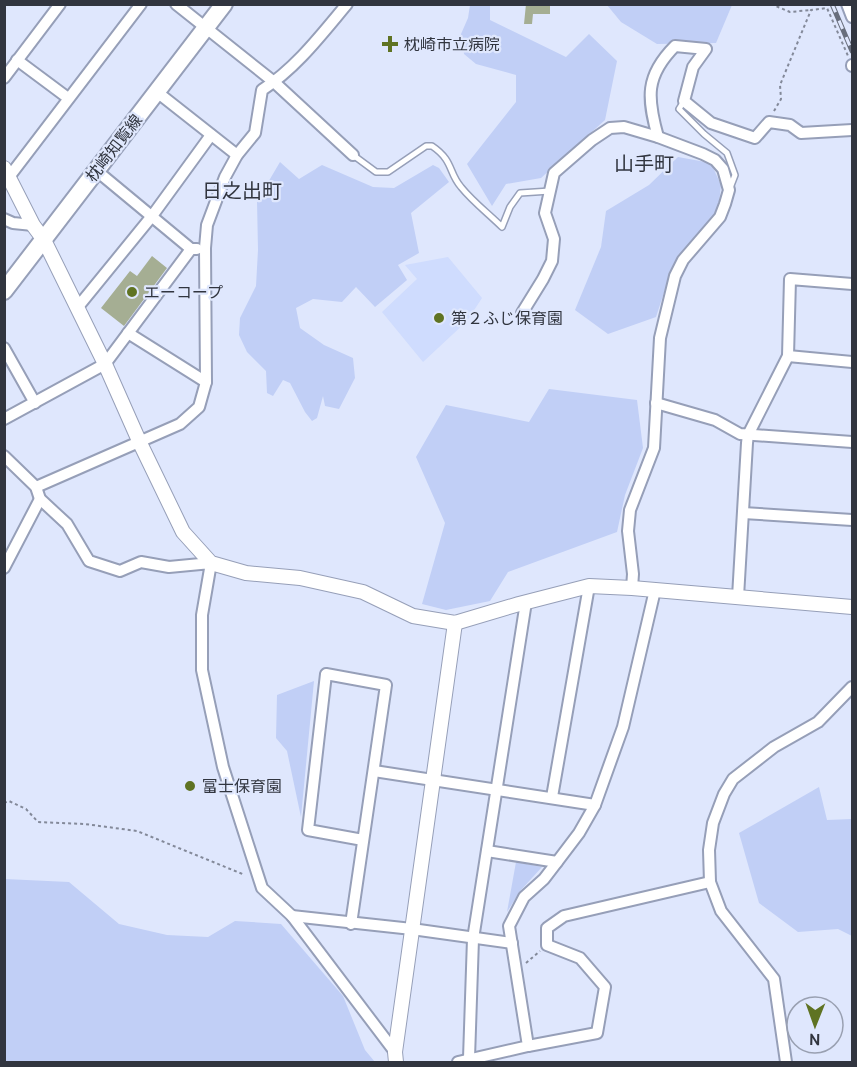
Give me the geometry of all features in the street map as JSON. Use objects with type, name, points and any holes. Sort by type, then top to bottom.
[{"type":"main road","name":"枕崎知覧線","points":[[4,291],[224,4]]},
{"type":"street","points":[[4,78],[60,4]]},
{"type":"street","points":[[141,4],[7,172],[33,225],[44,240],[105,364],[183,532],[211,563]]},
{"type":"street","points":[[176,4],[274,82],[353,155]]},
{"type":"street","points":[[36,487],[180,424],[199,407],[206,382],[205,248],[207,225],[214,201],[237,155],[255,133],[262,90],[305,53],[347,4]]},
{"type":"street","points":[[847,4],[852,17]]},
{"type":"street","points":[[658,136],[651,111],[651,88],[655,71],[661,60],[675,46],[705,49],[693,68],[684,101],[711,123],[754,138],[769,122],[790,125],[801,132],[852,130]]},
{"type":"street","points":[[17,60],[68,98]]},
{"type":"street","points":[[157,92],[237,155]]},
{"type":"street","points":[[522,313],[552,261],[554,239],[544,213],[554,172],[592,140],[610,128],[624,127],[658,136],[715,160],[723,169],[729,190],[720,217],[683,260],[675,276],[660,338],[654,448],[630,510],[628,531],[633,574],[632,588]]},
{"type":"street","points":[[77,308],[152,216],[211,135]]},
{"type":"street","points":[[97,171],[192,249],[205,248]]},
{"type":"street","points":[[4,219],[13,223],[33,225]]},
{"type":"street","points":[[4,419],[105,364],[192,249]]},
{"type":"street","points":[[738,597],[748,435],[788,356],[790,279],[852,284]]},
{"type":"street","points":[[128,333],[206,382]]},
{"type":"street","points":[[4,348],[35,403]]},
{"type":"street","points":[[788,356],[852,362]]},
{"type":"street","points":[[656,403],[706,417],[740,434],[852,442]]},
{"type":"street","points":[[4,456],[36,487],[40,498],[67,524],[89,561],[120,571],[141,562],[169,567],[211,563],[246,573],[300,578],[363,592],[413,616],[455,623],[589,586],[852,607]]},
{"type":"street","points":[[4,568],[40,498]]},
{"type":"street","points":[[743,513],[852,520]]},
{"type":"street","points":[[211,563],[202,615],[202,670],[223,767],[262,888],[292,916],[396,1057]]},
{"type":"street","points":[[552,797],[589,586]]},
{"type":"street","points":[[528,1046],[509,926],[524,897],[544,879],[579,833],[595,805],[623,727],[655,590]]},
{"type":"street","points":[[469,1058],[473,939],[526,602]]},
{"type":"street","points":[[396,1057],[455,623]]},
{"type":"street","points":[[351,924],[386,686],[326,674],[308,830],[363,840]]},
{"type":"street","points":[[786,1062],[774,979],[721,911],[710,882],[709,850],[712,823],[733,779],[774,747],[818,722],[852,687]]},
{"type":"street","points":[[374,771],[497,788],[595,805]]},
{"type":"street","points":[[487,851],[557,862]]},
{"type":"street","points":[[458,1062],[597,1033],[605,987],[580,958],[547,945],[548,928],[564,916],[710,882]]},
{"type":"street","points":[[292,916],[512,943]]},
{"type":"lane","points":[[684,101],[679,109],[727,153],[735,176],[729,190]]},
{"type":"lane","points":[[353,155],[376,172],[388,172],[426,146],[432,146],[442,152],[450,162],[460,186],[502,227],[510,207],[520,193],[550,190]]},
{"type":"path","points":[[771,4],[790,12],[827,8],[852,66]]},
{"type":"path","points":[[769,122],[781,99],[780,85],[811,10]]},
{"type":"path","points":[[4,803],[9,801],[26,809],[38,822],[85,824],[137,831],[260,881]]},
{"type":"path","points":[[517,971],[547,945]]},
{"type":"shaded area","points":[[470,5],[490,5],[490,20],[566,57],[589,34],[617,61],[605,120],[541,178],[506,184],[492,206],[467,164],[516,102],[516,75],[476,64],[464,54],[461,34],[468,18]]},
{"type":"shaded area","points":[[607,5],[732,5],[716,43],[657,44],[621,22]]},
{"type":"shaded area","points":[[678,157],[711,163],[721,185],[718,213],[672,268],[656,317],[608,334],[575,310],[601,247],[606,211],[649,185]]},
{"type":"shaded area","points":[[280,162],[299,179],[322,165],[373,187],[394,188],[433,165],[439,168],[449,182],[411,213],[419,253],[398,265],[407,280],[375,307],[356,287],[342,302],[313,299],[296,308],[300,328],[324,345],[353,358],[355,378],[339,409],[325,406],[323,396],[317,418],[312,421],[290,383],[283,380],[273,396],[267,393],[266,371],[247,352],[239,335],[240,318],[256,286],[257,201]]},
{"type":"shaded area","points":[[448,257],[482,298],[467,321],[423,362],[382,312],[417,279],[405,265]]},
{"type":"shaded area","points":[[549,389],[637,400],[643,448],[625,495],[617,532],[508,572],[490,601],[446,610],[422,604],[445,523],[416,457],[446,405],[529,422]]},
{"type":"shaded area","points":[[314,681],[301,817],[287,751],[276,738],[277,695]]},
{"type":"shaded area","points":[[819,787],[827,820],[852,819],[852,936],[838,929],[798,932],[759,903],[739,833]]},
{"type":"shaded area","points":[[516,862],[542,867],[521,890],[507,912]]},
{"type":"shaded area","points":[[5,879],[69,882],[119,924],[167,935],[208,937],[235,921],[281,924],[343,996],[365,1050],[375,1062],[5,1062]]},
{"type":"building","points":[[526,4],[550,4],[550,14],[533,14],[532,24],[524,24]]},
{"type":"building","name":"エーコープ","points":[[152,256],[167,268],[124,326],[101,308],[130,271],[137,276]]},
{"type":"railway","points":[[832,4],[852,51]]},
{"type":"place","name":"枕崎市立病院","points":[[390,44]]},
{"type":"place","name":"エーコープ","points":[[132,292]]},
{"type":"place","name":"第２ふじ保育園","points":[[439,318]]},
{"type":"place","name":"富士保育園","points":[[190,786]]},
{"type":"district","name":"山手町","points":[[644,164]]},
{"type":"district","name":"日之出町","points":[[242,191]]}]
